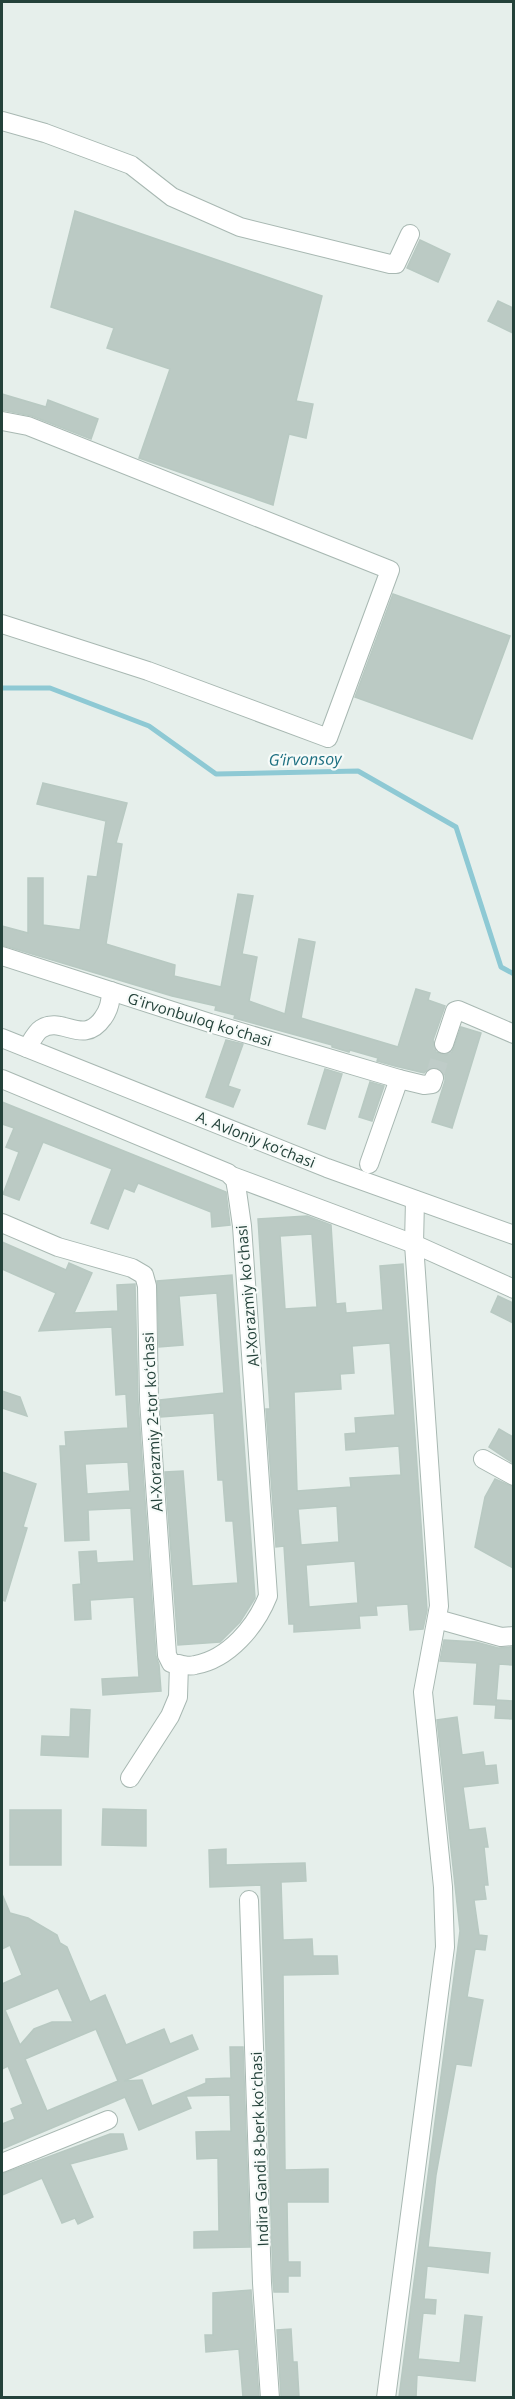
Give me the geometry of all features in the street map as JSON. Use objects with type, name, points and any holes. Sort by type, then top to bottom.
[{"type":"street","points":[[2,121],[45,133],[131,165],[172,197],[240,227],[390,264],[396,264],[410,234]]},
{"type":"street","points":[[2,421],[28,426],[390,570],[328,738],[148,671],[2,624]]},
{"type":"street","name":"Gʻirvonbuloq koʻchasi","points":[[2,956],[399,1079],[424,1085],[432,1084],[434,1078]]},
{"type":"street","points":[[27,1048],[40,1029],[48,1026],[78,1031],[89,1031],[98,1027],[106,1014],[111,991]]},
{"type":"street","points":[[444,1044],[455,1011],[458,1010],[513,1034]]},
{"type":"street","name":"A. Avloniy ko‘chasi","points":[[2,1038],[327,1168],[513,1235]]},
{"type":"street","points":[[2,1079],[232,1176],[414,1244],[513,1289]]},
{"type":"street","points":[[369,1164],[399,1079]]},
{"type":"street","name":"Al-Xorazmiy koʻchasi","points":[[179,1664],[194,1666],[226,1653],[261,1613],[268,1596],[242,1226],[232,1176]]},
{"type":"street","points":[[386,2397],[445,1947],[443,1887],[423,1692],[439,1606],[414,1244],[415,1200]]},
{"type":"street","name":"Al-Xorazmiy 2-tor koʻchasi","points":[[2,1223],[58,1247],[132,1268],[144,1275],[147,1286],[149,1400],[167,1654],[171,1662],[179,1664]]},
{"type":"street","points":[[483,1459],[513,1476]]},
{"type":"street","points":[[437,1619],[501,1637],[513,1636]]},
{"type":"street","points":[[130,1778],[170,1716],[178,1697],[179,1664]]},
{"type":"street","name":"Indira Gandi 8-berk koʻchasi","points":[[249,1899],[262,2283],[270,2397]]},
{"type":"street","points":[[2,2163],[108,2120]]},
{"type":"building","points":[[75,211],[322,296],[296,401],[313,404],[306,438],[289,434],[273,505],[139,458],[170,369],[107,348],[114,328],[51,307]]},
{"type":"building","points":[[420,240],[450,254],[438,282],[407,268]]},
{"type":"building","points":[[498,301],[513,308],[513,333],[488,321]]},
{"type":"building","points":[[2,394],[46,407],[48,400],[98,419],[91,439],[32,416],[2,410]]},
{"type":"building","points":[[393,594],[510,636],[472,739],[355,697]]},
{"type":"building","points":[[43,783],[127,803],[116,843],[122,844],[106,944],[175,965],[174,976],[221,987],[238,894],[253,896],[242,954],[257,957],[249,1001],[285,1014],[299,939],[315,942],[301,1018],[398,1047],[416,989],[430,993],[428,1000],[445,1006],[433,1040],[436,1052],[446,1055],[452,1052],[461,1027],[481,1033],[452,1128],[432,1122],[445,1081],[445,1075],[438,1068],[431,1067],[424,1073],[377,1061],[378,1058],[350,1050],[349,1052],[332,1047],[332,1045],[234,1018],[235,1015],[215,1010],[216,1006],[172,996],[2,945],[2,926],[28,933],[28,878],[43,878],[43,925],[80,930],[88,876],[97,877],[106,821],[37,804]]},
{"type":"building","points":[[226,1040],[243,1044],[228,1086],[240,1090],[233,1107],[206,1097]]},
{"type":"building","points":[[325,1069],[342,1074],[325,1129],[308,1124]]},
{"type":"building","points":[[370,1082],[384,1086],[372,1121],[359,1117]]},
{"type":"building","points":[[2,1102],[226,1192],[230,1225],[212,1227],[211,1212],[138,1183],[134,1192],[124,1188],[108,1229],[91,1223],[112,1169],[43,1142],[19,1200],[3,1194],[19,1152],[6,1147],[14,1128],[2,1124]]},
{"type":"building","points":[[307,1216],[331,1225],[336,1304],[345,1303],[346,1313],[383,1310],[380,1266],[403,1264],[427,1610],[423,1629],[410,1630],[408,1604],[376,1606],[377,1615],[359,1616],[360,1628],[294,1632],[294,1624],[289,1624],[284,1546],[276,1547],[266,1409],[270,1409],[258,1219]],"holes":[[[312,1234],[317,1307],[285,1309],[280,1236]],[[390,1343],[395,1415],[355,1418],[356,1433],[345,1434],[346,1450],[399,1446],[401,1475],[350,1478],[351,1487],[297,1491],[294,1392],[341,1389],[340,1374],[354,1373],[352,1346]],[[337,1506],[339,1542],[301,1545],[298,1509]],[[355,1561],[358,1603],[309,1607],[306,1565]]]},
{"type":"building","points":[[2,1242],[66,1270],[69,1263],[92,1273],[74,1313],[118,1311],[117,1285],[135,1284],[138,1401],[156,1656],[161,1691],[103,1695],[102,1679],[139,1677],[134,1597],[90,1600],[91,1619],[75,1620],[73,1585],[81,1584],[79,1552],[96,1551],[97,1563],[134,1561],[131,1508],[88,1510],[89,1540],[65,1541],[60,1446],[66,1446],[65,1432],[128,1428],[126,1394],[116,1395],[112,1327],[39,1331],[56,1293],[2,1269]],"holes":[[[128,1462],[130,1491],[87,1494],[85,1464]]]},
{"type":"building","points":[[232,1275],[255,1598],[240,1622],[220,1642],[178,1645],[165,1472],[183,1471],[192,1586],[238,1583],[233,1521],[226,1521],[223,1480],[218,1480],[214,1413],[161,1417],[160,1400],[224,1393],[217,1293],[179,1296],[183,1345],[159,1347],[157,1281]]},
{"type":"building","points":[[498,1296],[513,1303],[513,1323],[491,1312]]},
{"type":"building","points":[[2,1391],[20,1397],[27,1416],[2,1408]]},
{"type":"building","points":[[499,1429],[513,1437],[513,1463],[489,1447]]},
{"type":"building","points":[[2,1472],[36,1484],[23,1527],[27,1528],[5,1601],[2,1600]]},
{"type":"building","points":[[495,1479],[513,1487],[513,1568],[475,1547],[485,1497]]},
{"type":"building","points":[[444,1640],[476,1642],[498,1648],[513,1647],[513,1665],[499,1664],[496,1700],[513,1701],[513,1719],[495,1718],[496,1705],[474,1704],[477,1663],[440,1661]]},
{"type":"building","points":[[71,1709],[90,1710],[88,1757],[41,1755],[42,1736],[70,1737]]},
{"type":"building","points":[[457,1717],[462,1755],[483,1752],[485,1766],[496,1765],[498,1783],[463,1787],[469,1830],[485,1828],[488,1847],[484,1847],[488,1885],[484,1885],[486,1899],[474,1900],[479,1935],[487,1936],[485,1950],[475,1949],[467,1997],[483,2000],[471,2066],[456,2064],[436,2175],[428,2247],[490,2253],[488,2273],[427,2266],[424,2299],[436,2300],[435,2314],[423,2313],[418,2359],[460,2363],[465,2315],[482,2317],[475,2381],[417,2375],[416,2397],[399,2397],[460,1931],[437,1720]]},
{"type":"building","points":[[103,1809],[146,1810],[146,1846],[102,1845]]},
{"type":"building","points":[[10,1810],[61,1810],[61,1865],[10,1865]]},
{"type":"building","points":[[226,1849],[226,1865],[305,1863],[306,1881],[281,1882],[283,1940],[312,1939],[313,1956],[337,1956],[338,1974],[283,1975],[285,2170],[328,2169],[328,2202],[287,2202],[288,2262],[300,2262],[300,2276],[288,2276],[288,2292],[274,2292],[273,2282],[261,1885],[210,1887],[209,1850]]},
{"type":"building","points":[[2,1894],[10,1913],[28,1918],[57,1935],[60,1943],[67,1947],[90,2002],[105,1995],[126,2045],[164,2029],[170,2044],[192,2035],[198,2049],[124,2081],[142,2080],[152,2106],[206,2083],[206,2079],[231,2078],[230,2047],[243,2047],[250,2247],[194,2248],[194,2232],[219,2231],[218,2158],[197,2159],[196,2132],[231,2131],[230,2095],[186,2096],[191,2108],[139,2130],[125,2097],[2,2149],[2,2124],[15,2119],[11,2109],[23,2104],[8,2066],[2,2069],[2,1984],[22,1975],[10,1945],[2,1949]],"holes":[[[58,1988],[73,2022],[52,2022],[34,2029],[20,2045],[5,2010]],[[96,2029],[118,2081],[47,2111],[25,2059]]]},
{"type":"building","points":[[110,2134],[123,2134],[127,2149],[70,2164],[93,2217],[78,2224],[75,2218],[62,2223],[42,2178],[2,2195],[2,2174]]},
{"type":"building","points":[[251,2290],[259,2397],[243,2397],[239,2349],[206,2352],[205,2335],[213,2335],[213,2293]]},
{"type":"building","points":[[291,2329],[293,2362],[297,2362],[299,2397],[281,2397],[277,2330]]},
{"type":"waterway","name":"G‘irvonsoy","points":[[2,688],[50,688],[149,726],[216,774],[358,771],[456,827],[501,967],[514,974]]},
{"type":"tunnel","points":[[434,1078],[444,1044]]}]
